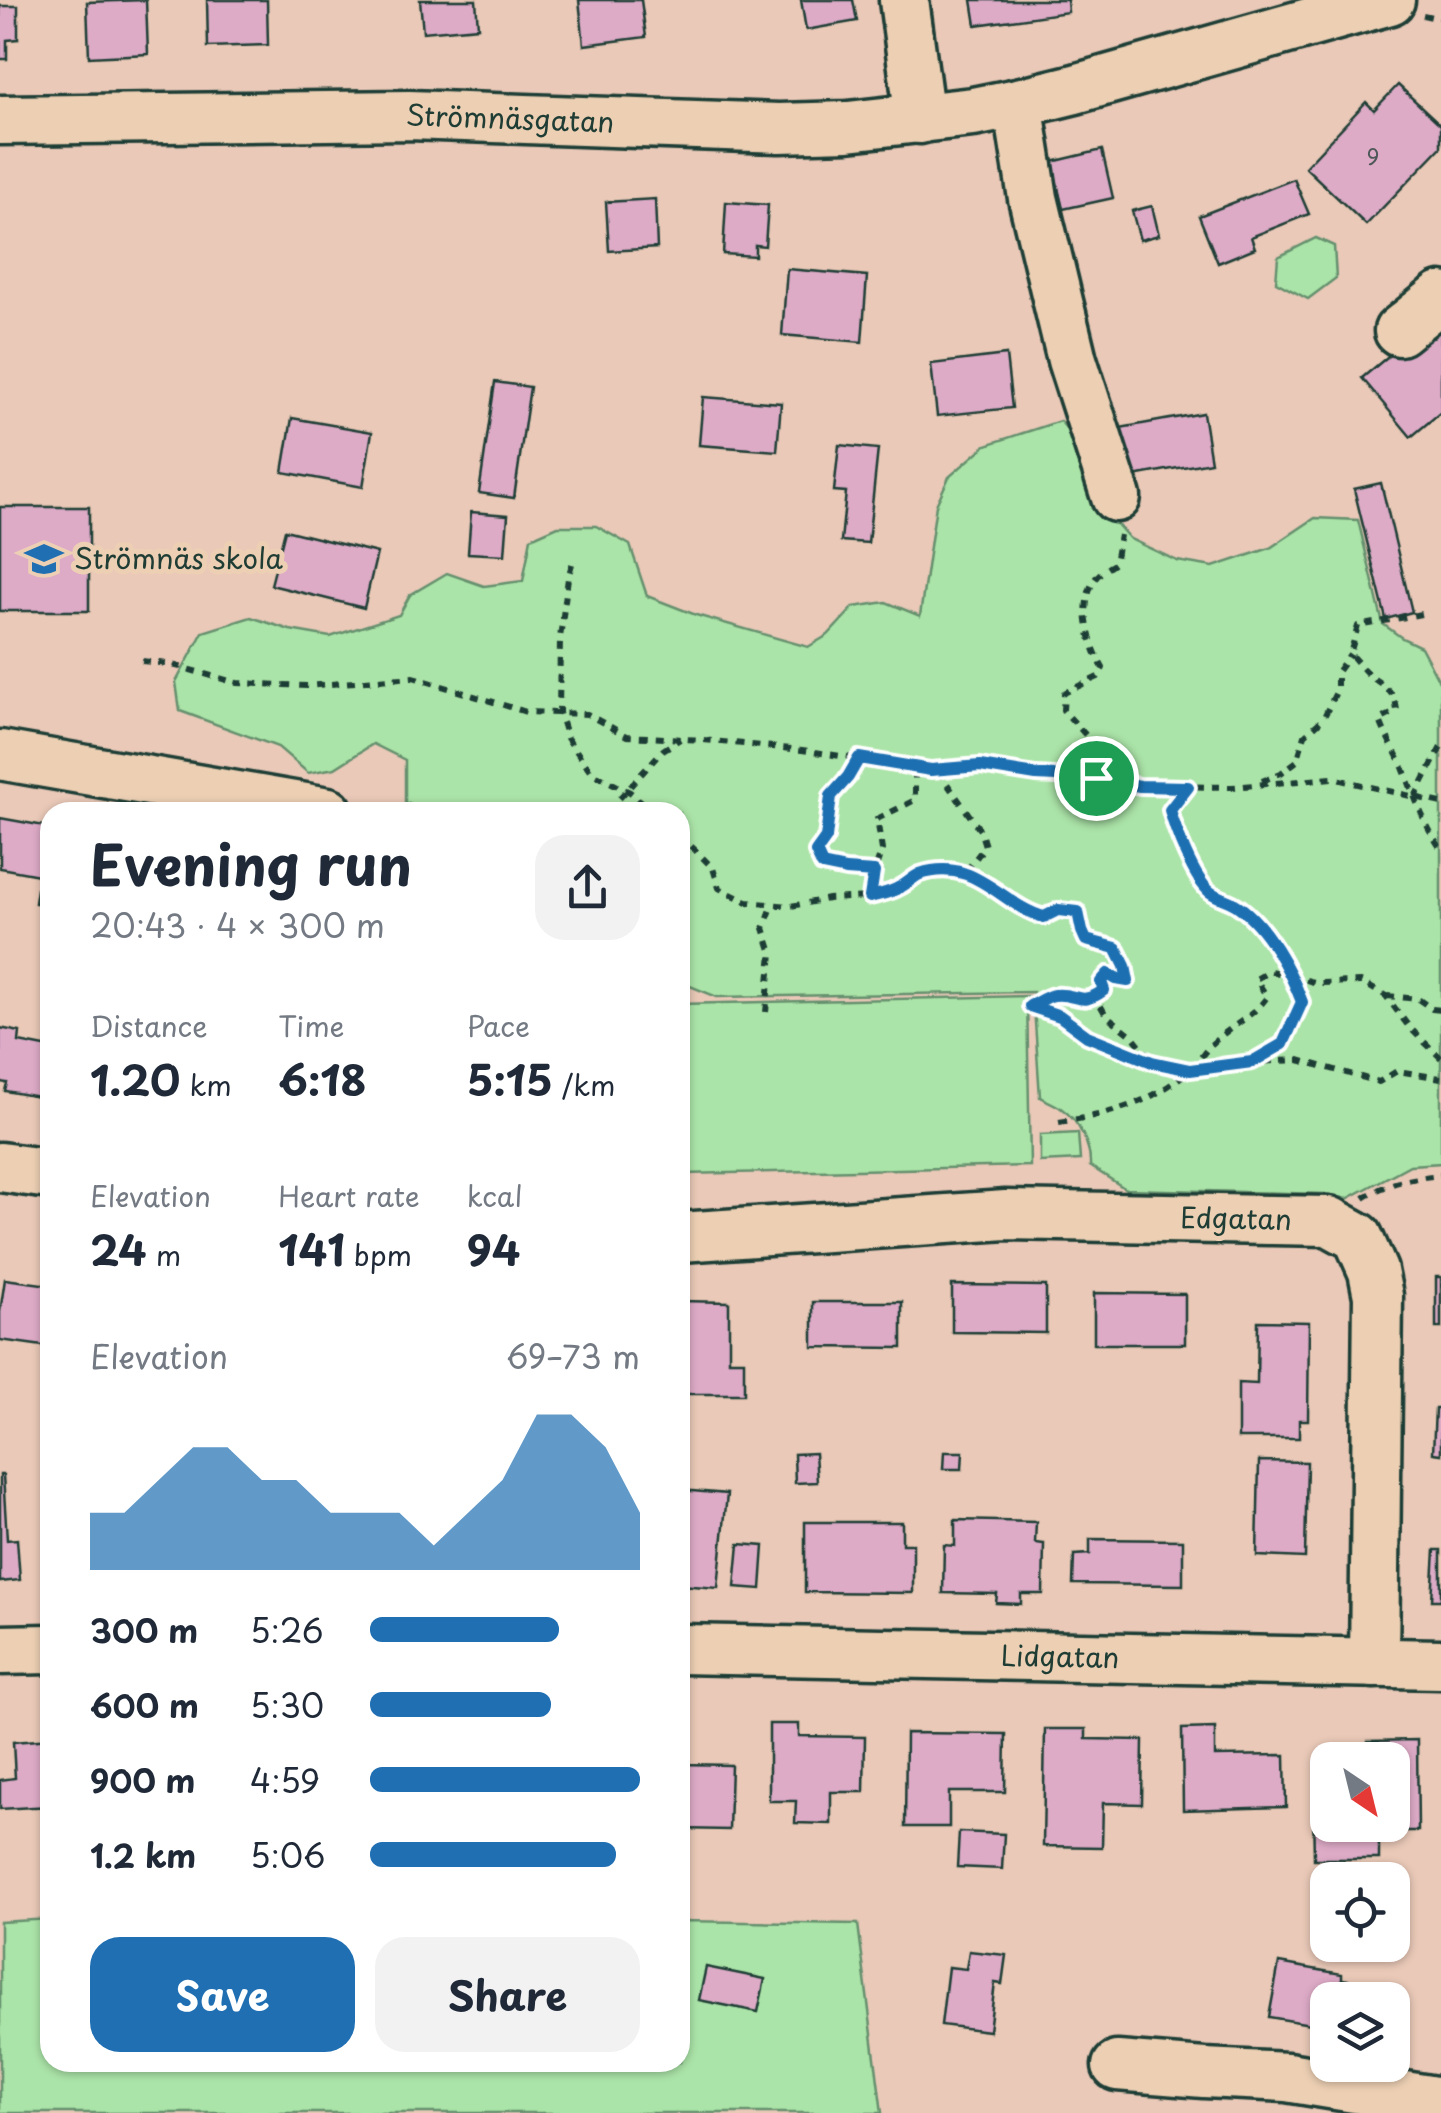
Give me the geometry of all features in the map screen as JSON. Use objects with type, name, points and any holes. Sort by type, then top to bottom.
[{"type":"street","points":[[904,0],[920,119]]},
{"type":"street","name":"Strömnäsgatan","points":[[0,120],[409,115],[779,128],[848,126],[1018,103],[1390,0]]},
{"type":"street","points":[[1018,103],[1034,198],[1072,360],[1116,497]]},
{"type":"street","points":[[1398,331],[1441,297]]},
{"type":"street","points":[[0,755],[270,802]]},
{"type":"street","points":[[0,1166],[40,1172]]},
{"type":"street","name":"Edgatan","points":[[690,1237],[1006,1215],[1330,1221],[1358,1237],[1373,1270],[1378,1296],[1374,1663]]},
{"type":"street","points":[[0,1650],[40,1649]]},
{"type":"street","name":"Lidgatan","points":[[690,1649],[1441,1664]]},
{"type":"street","points":[[1117,2066],[1287,2077],[1441,2102]]},
{"type":"path","points":[[1096,778],[1089,759],[1094,743],[1063,710],[1064,693],[1098,678],[1103,668],[1086,612],[1090,589],[1098,574],[1115,563],[1120,536],[1116,497]]},
{"type":"path","points":[[572,564],[560,638],[559,714],[567,738],[592,773],[641,802]]},
{"type":"path","points":[[1254,785],[1297,761],[1305,736],[1322,719],[1337,690],[1337,672],[1350,654],[1358,626],[1421,614]]},
{"type":"path","points":[[1350,654],[1370,676],[1386,684],[1396,699],[1397,711],[1380,720],[1425,825],[1441,849]]},
{"type":"path","points":[[142,661],[169,664],[237,683],[307,686],[413,676],[526,712],[587,714],[627,736],[802,750],[938,770],[980,766],[1140,786],[1188,787],[1332,778],[1441,803]]},
{"type":"path","points":[[616,802],[663,750],[682,739]]},
{"type":"path","points":[[1414,798],[1441,747]]},
{"type":"path","points":[[859,758],[831,796],[826,838],[816,852],[822,865],[874,872]]},
{"type":"path","points":[[870,897],[882,850],[877,818],[915,800],[914,767]]},
{"type":"path","points":[[938,770],[980,830],[985,846],[964,874]]},
{"type":"path","points":[[1188,787],[1170,810],[1177,838],[1208,891],[1240,907],[1266,936],[1292,976],[1302,1002],[1283,1044],[1252,1062]]},
{"type":"path","points":[[690,845],[714,868],[720,888],[747,902],[791,906],[870,897],[897,890],[918,874],[952,870],[984,881],[1033,914],[1044,917],[1058,910],[1078,912],[1086,940],[1116,948],[1128,981],[1108,974],[1101,982],[1104,990],[1095,996],[1081,1000],[1055,995],[1030,1006],[1060,1016],[1087,1036],[1152,1062],[1190,1070],[1299,1060],[1379,1082],[1397,1071],[1441,1078]]},
{"type":"path","points":[[766,1012],[772,953],[764,928],[773,904]]},
{"type":"path","points":[[1059,1122],[1105,1115],[1142,1102],[1190,1070],[1213,1042],[1260,1008],[1267,996],[1256,979],[1270,971],[1317,984],[1362,982],[1386,996],[1408,1027],[1441,1058]]},
{"type":"path","points":[[1095,996],[1106,1015],[1133,1036],[1152,1062]]},
{"type":"path","points":[[1386,996],[1418,999],[1441,1010]]},
{"type":"path","points":[[1330,1221],[1374,1191],[1403,1180],[1441,1175]]},
{"type":"green space","points":[[1316,238],[1334,246],[1336,278],[1308,299],[1276,282],[1278,257]]},
{"type":"green space","points":[[1060,421],[1086,451],[1099,504],[1130,539],[1177,561],[1213,567],[1270,548],[1315,518],[1358,520],[1383,624],[1421,647],[1441,685],[1441,1163],[1410,1165],[1347,1199],[1325,1194],[1126,1189],[1090,1166],[1086,1142],[1074,1120],[1040,1097],[1033,992],[717,997],[690,986],[690,802],[405,802],[405,760],[373,744],[335,768],[308,773],[278,747],[180,711],[176,682],[203,632],[251,617],[290,630],[330,637],[399,615],[410,595],[447,573],[484,586],[523,581],[531,538],[558,526],[596,526],[630,545],[647,596],[696,615],[808,647],[828,635],[854,607],[886,602],[920,616],[936,505],[949,477],[986,445]]},
{"type":"green space","points":[[1027,996],[1030,1166],[690,1174],[690,1004]]},
{"type":"green space","points":[[1078,1133],[1080,1160],[1040,1162],[1040,1135]]},
{"type":"green space","points":[[40,1920],[40,2072],[690,2072],[690,1921],[858,1924],[882,2113],[0,2113],[0,1922]]},
{"type":"building","points":[[146,0],[148,54],[89,57],[87,2]]},
{"type":"building","points":[[207,0],[267,0],[268,45],[208,47]]},
{"type":"building","points":[[420,0],[476,0],[478,27],[423,32]]},
{"type":"building","points":[[579,0],[641,0],[646,37],[584,45]]},
{"type":"building","points":[[801,0],[853,0],[857,21],[806,30]]},
{"type":"building","points":[[972,0],[1067,0],[1068,12],[976,25]]},
{"type":"building","points":[[0,6],[18,6],[18,39],[7,40],[7,59],[0,59]]},
{"type":"building","points":[[1398,85],[1441,125],[1441,147],[1366,225],[1305,167],[1366,102],[1374,110]]},
{"type":"building","points":[[1102,150],[1113,198],[1063,209],[1052,162]]},
{"type":"building","points":[[1294,179],[1309,214],[1251,237],[1255,248],[1218,263],[1199,216]]},
{"type":"building","points":[[655,199],[657,248],[609,251],[606,202]]},
{"type":"building","points":[[726,202],[768,205],[765,246],[755,245],[755,256],[723,254]]},
{"type":"building","points":[[1152,206],[1159,235],[1140,240],[1132,211]]},
{"type":"building","points":[[787,269],[867,276],[862,342],[782,335]]},
{"type":"building","points":[[1441,312],[1441,412],[1411,437],[1362,378]]},
{"type":"building","points":[[1006,355],[1012,408],[937,416],[931,364]]},
{"type":"building","points":[[495,382],[530,387],[514,498],[479,493]]},
{"type":"building","points":[[703,397],[781,403],[777,451],[699,445]]},
{"type":"building","points":[[1203,413],[1211,462],[1128,477],[1120,428]]},
{"type":"building","points":[[292,418],[372,432],[363,487],[283,472]]},
{"type":"building","points":[[839,445],[878,449],[868,543],[841,541],[846,492],[834,491]]},
{"type":"building","points":[[1381,483],[1412,612],[1386,619],[1354,489]]},
{"type":"building","name":"Strömnäs skola","points":[[0,507],[89,507],[89,611],[0,611]]},
{"type":"building","points":[[471,512],[508,515],[505,555],[468,553]]},
{"type":"building","points":[[285,530],[377,553],[364,608],[271,585]]},
{"type":"building","points":[[0,818],[40,825],[40,904],[35,903],[39,875],[0,868]]},
{"type":"building","points":[[0,1028],[20,1032],[19,1042],[40,1046],[40,1097],[5,1091],[7,1083],[0,1082]]},
{"type":"building","points":[[1436,1277],[1441,1277],[1441,1328],[1436,1328]]},
{"type":"building","points":[[5,1279],[40,1284],[40,1346],[0,1340]]},
{"type":"building","points":[[952,1285],[1046,1286],[1046,1333],[952,1332]]},
{"type":"building","points":[[1094,1293],[1185,1294],[1185,1344],[1094,1344]]},
{"type":"building","points":[[690,1301],[729,1302],[729,1360],[744,1360],[744,1394],[690,1394]]},
{"type":"building","points":[[813,1302],[902,1302],[902,1348],[813,1347]]},
{"type":"building","points":[[1258,1321],[1309,1322],[1308,1420],[1299,1420],[1299,1438],[1238,1438],[1238,1383],[1257,1384]]},
{"type":"building","points":[[1435,1408],[1441,1408],[1441,1454],[1433,1453]]},
{"type":"building","points":[[944,1452],[963,1452],[962,1469],[943,1469]]},
{"type":"building","points":[[815,1453],[817,1482],[795,1483],[794,1454]]},
{"type":"building","points":[[1259,1461],[1307,1462],[1305,1558],[1257,1556]]},
{"type":"building","points":[[0,1475],[7,1540],[17,1539],[20,1580],[0,1582]]},
{"type":"building","points":[[690,1491],[727,1494],[718,1588],[690,1586]]},
{"type":"building","points":[[955,1520],[1036,1522],[1035,1543],[1044,1544],[1043,1594],[1021,1594],[1021,1604],[996,1603],[997,1594],[943,1593],[944,1545],[955,1546]]},
{"type":"building","points":[[805,1522],[902,1522],[902,1544],[913,1544],[913,1593],[805,1592]]},
{"type":"building","points":[[1090,1539],[1183,1540],[1183,1585],[1073,1584],[1074,1555],[1090,1554]]},
{"type":"building","points":[[739,1544],[764,1546],[761,1589],[735,1587]]},
{"type":"building","points":[[1435,1550],[1441,1550],[1441,1600],[1432,1600]]},
{"type":"building","points":[[769,1724],[799,1724],[799,1736],[865,1737],[864,1792],[831,1792],[831,1824],[795,1823],[796,1801],[769,1801]]},
{"type":"building","points":[[1215,1728],[1215,1756],[1285,1755],[1286,1807],[1183,1810],[1182,1729]]},
{"type":"building","points":[[1045,1729],[1086,1729],[1086,1739],[1143,1740],[1142,1804],[1103,1803],[1102,1847],[1043,1846]]},
{"type":"building","points":[[906,1733],[1006,1734],[1005,1792],[949,1792],[949,1827],[905,1827]]},
{"type":"building","points":[[40,1740],[40,1807],[0,1809],[0,1780],[15,1778],[13,1742]]},
{"type":"building","points":[[1417,1740],[1418,1831],[1410,1831],[1410,1742],[1368,1741]]},
{"type":"building","points":[[690,1764],[731,1765],[729,1830],[690,1829]]},
{"type":"building","points":[[959,1832],[1004,1834],[1002,1869],[957,1867]]},
{"type":"building","points":[[1314,1842],[1379,1842],[1379,1859],[1314,1859]]},
{"type":"building","points":[[969,1951],[1006,1955],[1002,1984],[995,1983],[989,2031],[941,2025],[948,1967],[966,1969]]},
{"type":"building","points":[[1279,1963],[1342,1974],[1342,1979],[1360,1982],[1310,1982],[1310,2024],[1269,2017]]},
{"type":"building","points":[[706,1967],[765,1979],[758,2012],[699,2000]]},
{"type":"place","name":"Strömnäs skola","points":[[44,559]]},
{"type":"route","points":[[859,758],[931,770],[980,766],[1036,775],[1096,778],[1140,786],[1188,787],[1170,810],[1177,838],[1208,891],[1240,907],[1266,936],[1292,976],[1302,1002],[1283,1044],[1252,1062],[1190,1070],[1152,1062],[1087,1036],[1060,1016],[1030,1006],[1055,995],[1081,1000],[1095,996],[1104,990],[1101,982],[1108,974],[1128,981],[1116,948],[1086,940],[1078,912],[1058,910],[1044,917],[1033,914],[984,881],[952,870],[918,874],[897,890],[870,897],[874,872],[822,865],[816,852],[826,838],[831,796],[859,758]]}]
